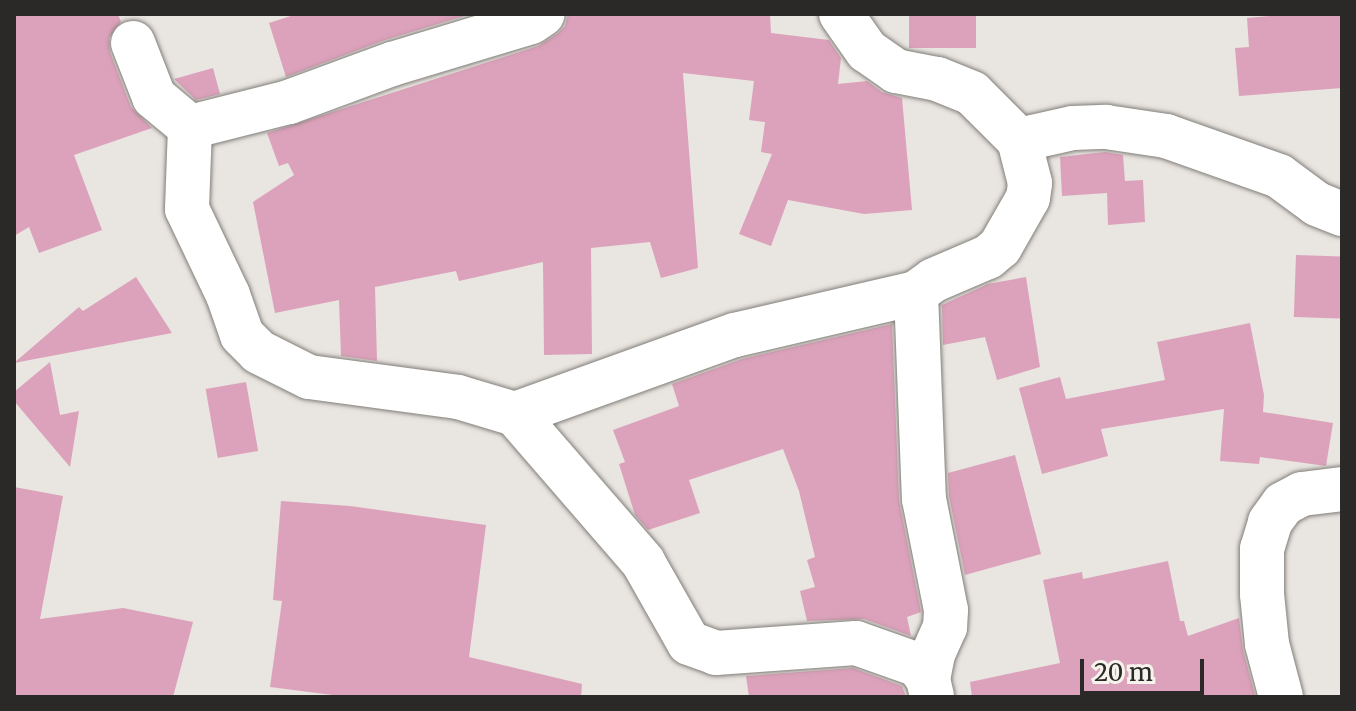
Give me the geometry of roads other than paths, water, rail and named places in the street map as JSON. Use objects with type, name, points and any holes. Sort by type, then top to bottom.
[{"type":"street","points":[[190,127],[289,102],[392,64],[531,22],[543,14]]},
{"type":"street","points":[[515,414],[735,335],[916,293],[934,280],[988,257],[1013,229],[1028,198],[1030,183],[1019,140],[972,93],[937,79],[896,71],[867,51],[841,14]]},
{"type":"street","points":[[133,43],[154,97],[190,127]]},
{"type":"street","points":[[190,127],[187,209],[228,295],[242,335],[259,352],[309,377],[458,397],[515,414],[643,562],[689,643],[716,653],[856,643],[918,665],[930,688]]},
{"type":"street","points":[[1019,140],[1073,128],[1106,127],[1166,136],[1279,176],[1317,204],[1342,214]]},
{"type":"street","points":[[916,293],[924,499],[946,610],[945,627],[933,654],[930,688]]},
{"type":"street","points":[[1281,697],[1267,644],[1262,549],[1270,522],[1283,504],[1302,494],[1342,489]]}]
